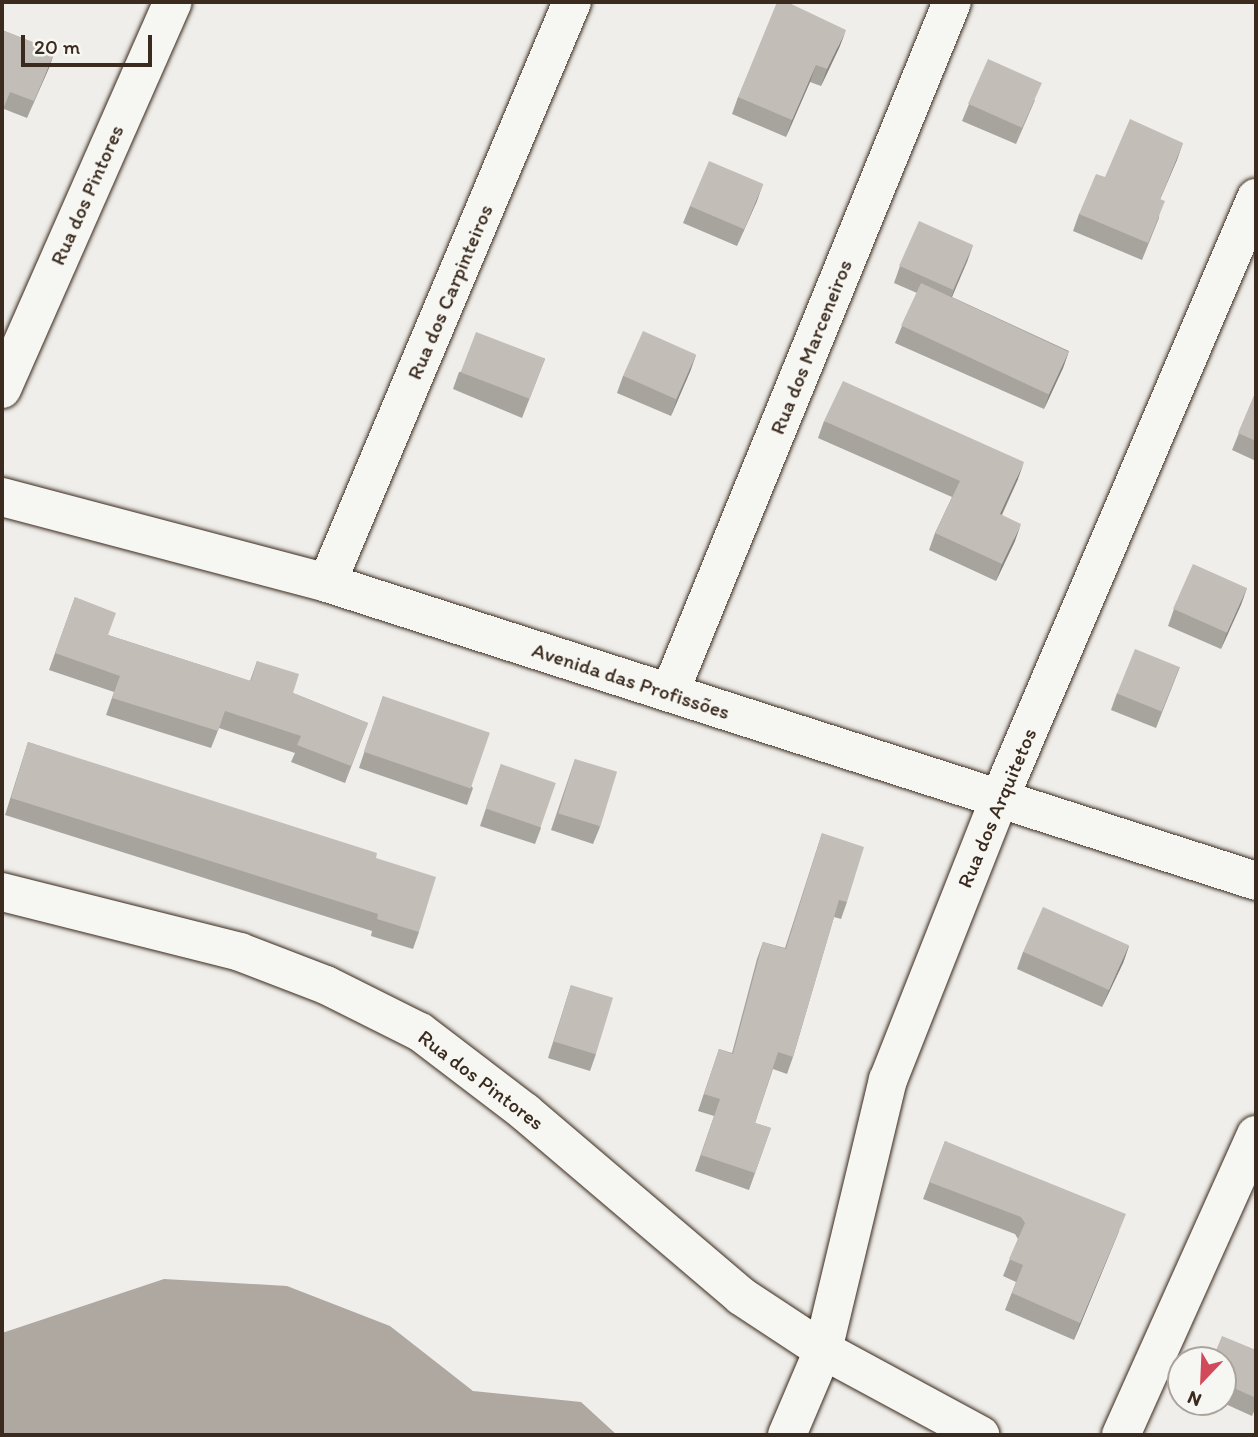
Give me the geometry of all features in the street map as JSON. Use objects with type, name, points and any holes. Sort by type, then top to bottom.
[{"type":"street","name":"Rua dos Pintores","points":[[2,389],[173,2]]},
{"type":"street","name":"Rua dos Carpinteiros","points":[[327,583],[572,2]]},
{"type":"street","name":"Rua dos Marceneiros","points":[[670,692],[952,2]]},
{"type":"street","name":"Rua dos Arquitetos","points":[[788,1435],[823,1349],[888,1080],[998,802],[1256,198]]},
{"type":"street","name":"Avenida das Profissões","points":[[2,497],[327,583],[670,692],[998,802],[1256,881]]},
{"type":"street","name":"Rua dos Pintores","points":[[2,892],[240,952],[326,985],[420,1032],[526,1112],[741,1296],[823,1349],[980,1435]]},
{"type":"street","points":[[1121,1435],[1256,1135]]},
{"type":"shaded area","points":[[164,1279],[287,1286],[390,1326],[473,1391],[581,1402],[617,1435],[2,1435],[2,1333]]},
{"type":"building","points":[[777,2],[787,2],[846,30],[827,69],[816,65],[792,120],[738,97]]},
{"type":"building","points":[[2,30],[55,51],[34,101],[10,92],[2,112]]},
{"type":"building","points":[[988,59],[1042,83],[1022,128],[968,104]]},
{"type":"building","points":[[1130,119],[1183,143],[1160,199],[1165,201],[1148,243],[1079,214],[1096,174],[1105,177]]},
{"type":"building","points":[[709,161],[763,184],[744,229],[690,206]]},
{"type":"building","points":[[919,221],[973,245],[953,290],[899,266]]},
{"type":"building","points":[[921,283],[1069,352],[1049,394],[901,326]]},
{"type":"building","points":[[643,331],[696,355],[676,399],[623,376]]},
{"type":"building","points":[[476,332],[545,359],[530,399],[461,372]]},
{"type":"building","points":[[843,381],[1024,462],[1000,514],[1021,524],[1002,564],[935,533],[960,481],[824,421]]},
{"type":"building","points":[[1256,391],[1256,441],[1238,433]]},
{"type":"building","points":[[1193,564],[1247,588],[1227,633],[1173,609]]},
{"type":"building","points":[[75,597],[116,613],[108,635],[251,681],[257,661],[299,674],[293,693],[368,723],[351,766],[297,745],[301,736],[225,711],[218,731],[112,698],[120,676],[55,653]]},
{"type":"building","points":[[1135,649],[1180,667],[1162,711],[1117,694]]},
{"type":"building","points":[[383,696],[490,733],[471,789],[364,752]]},
{"type":"building","points":[[28,742],[377,853],[376,858],[436,877],[419,932],[377,919],[378,914],[11,798]]},
{"type":"building","points":[[575,759],[617,772],[600,826],[558,814]]},
{"type":"building","points":[[501,764],[556,783],[541,827],[486,808]]},
{"type":"building","points":[[822,833],[864,847],[847,902],[839,900],[793,1057],[778,1052],[755,1123],[771,1128],[755,1173],[701,1155],[720,1099],[704,1094],[719,1049],[733,1054],[763,942],[786,949]]},
{"type":"building","points":[[1043,907],[1129,945],[1109,990],[1023,952]]},
{"type":"building","points":[[571,985],[613,998],[596,1054],[554,1041]]},
{"type":"building","points":[[945,1141],[1126,1214],[1080,1323],[1012,1293],[1023,1265],[1009,1259],[1025,1223],[1021,1217],[929,1182]]},
{"type":"building","points":[[1222,1336],[1256,1350],[1256,1398],[1237,1389],[1237,1346],[1218,1346]]}]
